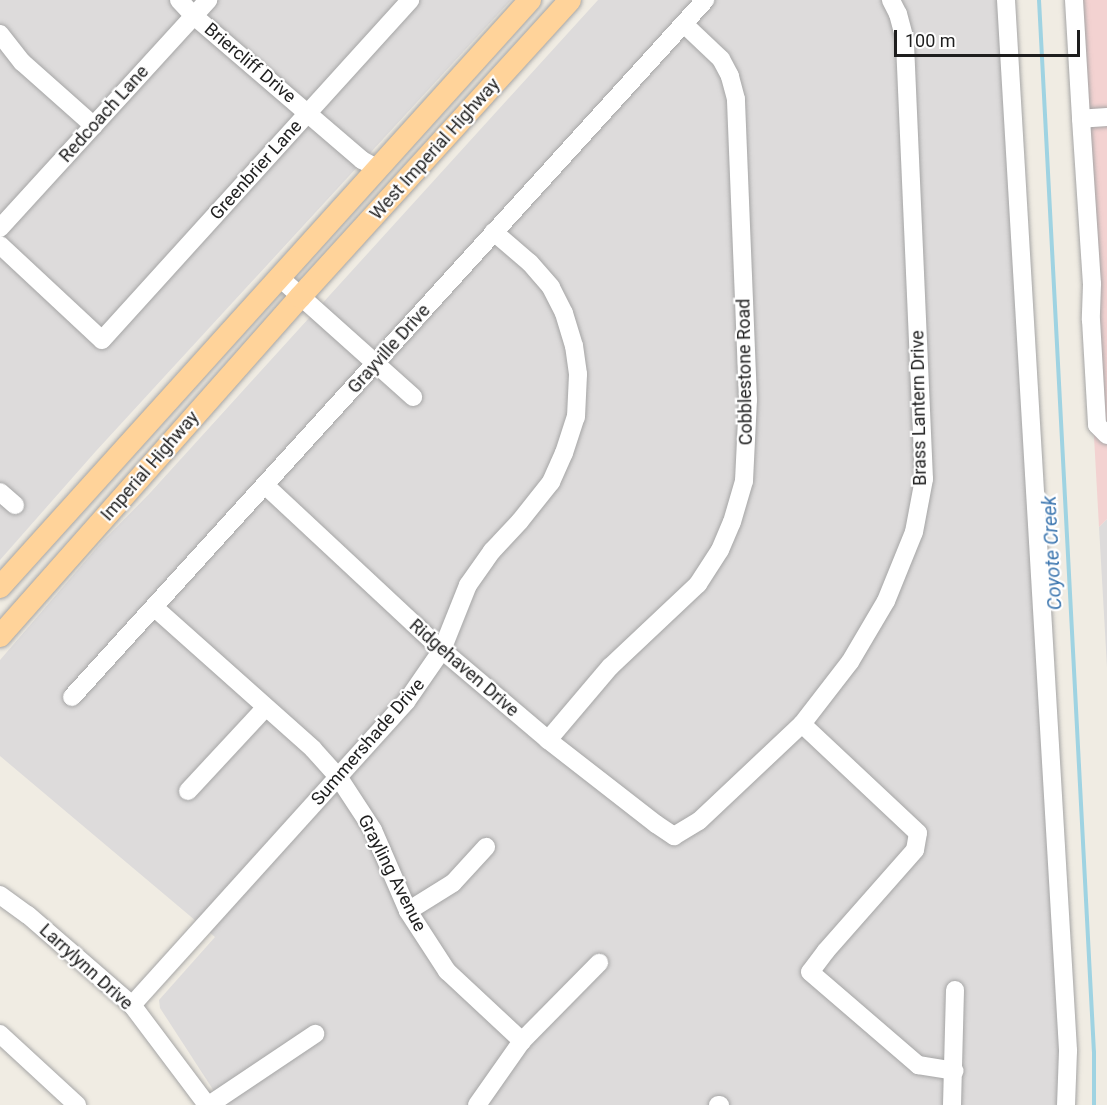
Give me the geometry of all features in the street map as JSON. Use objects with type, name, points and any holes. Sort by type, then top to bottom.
[{"type":"main road","name":"West Imperial Highway","points":[[279,277],[370,164],[530,0]]},
{"type":"main road","name":"West Imperial Highway","points":[[300,297],[570,0]]},
{"type":"main road","points":[[341,252],[349,230],[382,189],[384,182],[370,164]]},
{"type":"main road","name":"Imperial Highway","points":[[0,587],[279,277]]},
{"type":"main road","name":"Imperial Highway","points":[[0,636],[300,297]]},
{"type":"street","name":"Briercliff Drive","points":[[179,0],[194,16],[370,164]]},
{"type":"street","name":"Redcoach Lane","points":[[0,228],[208,0]]},
{"type":"street","name":"Greenbrier Lane","points":[[0,245],[102,340],[410,0]]},
{"type":"street","name":"Grayville Drive","points":[[72,697],[376,365],[705,0]]},
{"type":"street","name":"Brass Lantern Drive","points":[[674,836],[699,822],[802,724],[850,662],[886,601],[914,532],[924,479],[905,40],[898,14],[891,0]]},
{"type":"street","points":[[1006,0],[1068,1051],[1066,1105]]},
{"type":"street","points":[[1074,0],[1081,119],[1099,284],[1091,320],[1097,425],[1107,435]]},
{"type":"street","name":"Cobblestone Road","points":[[548,740],[610,667],[698,584],[720,550],[732,522],[744,480],[748,400],[736,99],[730,76],[721,59],[684,24]]},
{"type":"street","points":[[0,34],[22,62],[94,126]]},
{"type":"street","points":[[1081,119],[1107,117]]},
{"type":"street","name":"Summershade Drive","points":[[132,1005],[406,702],[442,650],[468,585],[492,551],[520,521],[550,482],[564,453],[576,417],[578,374],[574,346],[564,313],[551,288],[537,271],[494,232]]},
{"type":"street","points":[[279,277],[412,397]]},
{"type":"street","name":"Ridgehaven Drive","points":[[266,486],[442,650],[548,740],[674,836]]},
{"type":"street","points":[[0,492],[15,506]]},
{"type":"street","name":"Grayling Avenue","points":[[155,608],[313,749],[339,778],[373,830],[408,911],[447,971],[522,1041]]},
{"type":"street","points":[[188,791],[265,708]]},
{"type":"street","points":[[802,724],[918,833],[915,850],[810,972],[918,1065],[955,1071]]},
{"type":"street","points":[[408,911],[453,883],[486,847]]},
{"type":"street","name":"Larrylynn Drive","points":[[0,896],[28,915],[132,1005],[208,1105]]},
{"type":"street","points":[[477,1105],[522,1041],[599,963]]},
{"type":"street","points":[[952,1105],[955,1071],[955,990]]},
{"type":"street","points":[[0,1034],[77,1105]]},
{"type":"street","points":[[208,1105],[315,1035]]},
{"type":"shaded area","points":[[0,0],[511,0],[96,451],[0,560]]},
{"type":"shaded area","points":[[598,0],[1008,0],[1066,1105],[223,1105],[160,1008],[159,1000],[215,937],[0,756],[0,660],[100,544],[150,493]]},
{"type":"shaded area","points":[[1070,0],[1107,0],[1107,519],[1099,527]]},
{"type":"shaded area","points":[[1107,519],[1107,667],[1099,527]]},
{"type":"waterway","name":"Coyote Creek","points":[[1039,0],[1094,1052],[1094,1105]]}]
